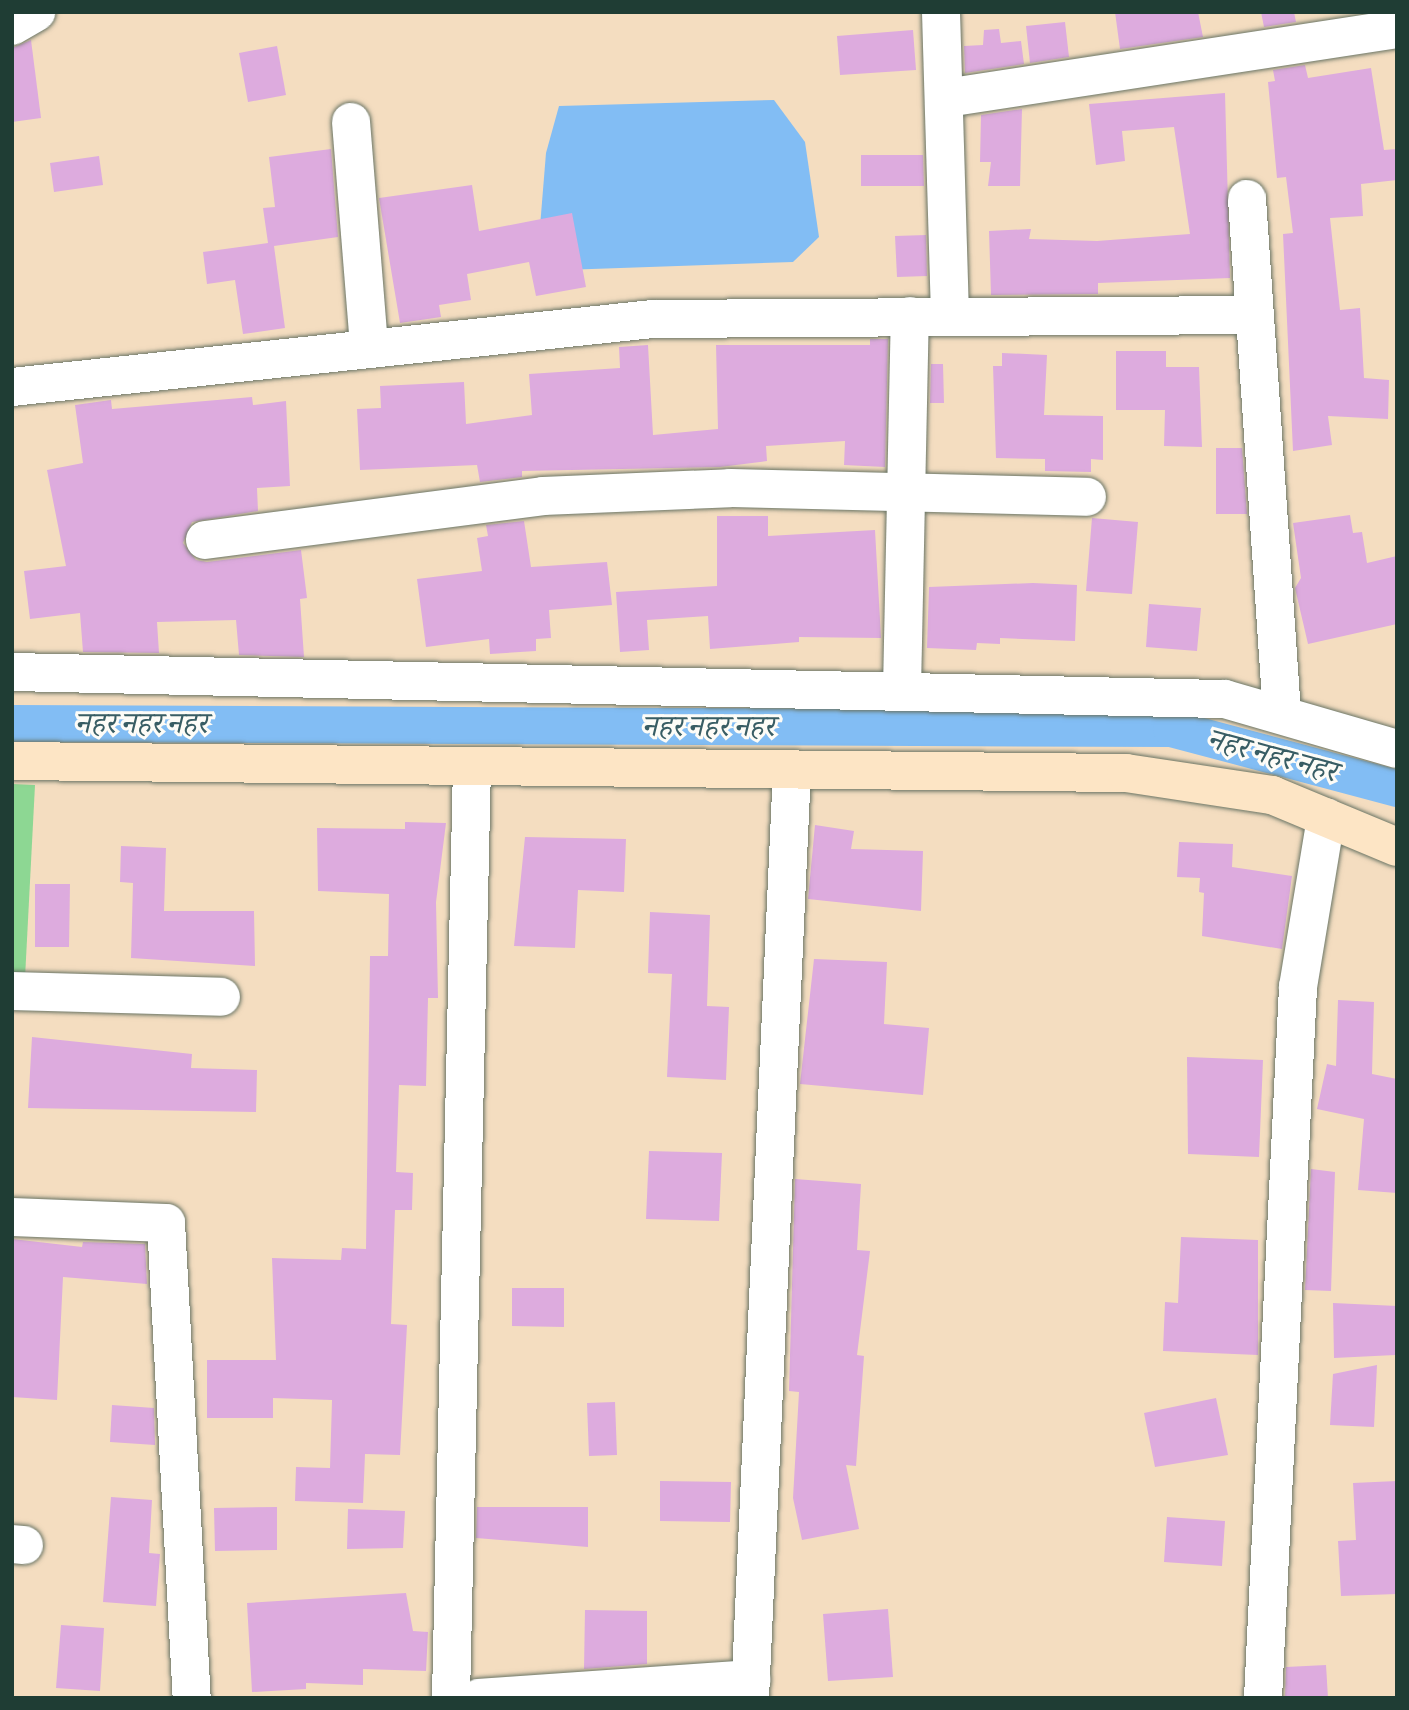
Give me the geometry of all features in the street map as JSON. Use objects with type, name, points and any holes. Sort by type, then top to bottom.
[{"type":"main road","points":[[12,761],[1126,773],[1272,794],[1397,847]]},
{"type":"street","points":[[12,26],[36,12]]},
{"type":"street","points":[[941,12],[946,98],[950,316]]},
{"type":"street","points":[[12,18],[12,26]]},
{"type":"street","points":[[946,98],[1397,29]]},
{"type":"street","points":[[351,122],[369,348]]},
{"type":"street","points":[[1247,199],[1282,714]]},
{"type":"street","points":[[12,387],[652,319],[1255,315]]},
{"type":"street","points":[[902,689],[902,491],[910,316]]},
{"type":"street","points":[[205,540],[544,496],[730,488],[1087,497]]},
{"type":"street","points":[[12,672],[902,689],[1224,699],[1397,749]]},
{"type":"street","points":[[451,1698],[472,766]]},
{"type":"street","points":[[479,1698],[750,1688],[792,769]]},
{"type":"street","points":[[1263,1698],[1298,987],[1326,817]]},
{"type":"street","points":[[12,991],[221,997]]},
{"type":"street","points":[[12,1217],[166,1223],[192,1698]]},
{"type":"green space","points":[[12,784],[35,785],[25,978],[12,977]]},
{"type":"water","points":[[774,100],[805,142],[819,237],[793,262],[563,270],[539,239],[546,153],[559,106]]},
{"type":"building","points":[[1115,12],[1198,12],[1203,37],[1120,49]]},
{"type":"building","points":[[1261,12],[1294,12],[1296,22],[1264,27]]},
{"type":"building","points":[[1065,22],[1069,57],[1030,63],[1026,26]]},
{"type":"building","points":[[999,29],[1001,43],[1021,41],[1024,64],[965,73],[964,46],[983,45],[984,30]]},
{"type":"building","points":[[913,30],[916,70],[840,75],[837,36]]},
{"type":"building","points":[[31,40],[41,118],[12,122],[12,48]]},
{"type":"building","points":[[277,46],[286,95],[248,102],[239,53]]},
{"type":"building","points":[[1305,65],[1308,78],[1371,68],[1384,150],[1397,149],[1397,180],[1361,184],[1363,216],[1330,218],[1340,310],[1360,308],[1364,378],[1389,380],[1388,419],[1328,416],[1332,445],[1293,451],[1283,234],[1293,233],[1286,177],[1277,178],[1268,82],[1275,81],[1273,70]]},
{"type":"building","points":[[1225,93],[1230,278],[1098,283],[1098,294],[991,295],[989,231],[1031,229],[1029,239],[1097,241],[1190,234],[1174,127],[1122,131],[1125,161],[1096,165],[1089,104]]},
{"type":"building","points":[[1022,109],[1020,186],[988,186],[991,162],[980,162],[981,115]]},
{"type":"building","points":[[331,149],[338,237],[274,246],[285,328],[243,334],[235,280],[207,284],[203,252],[268,243],[263,208],[275,207],[269,157]]},
{"type":"building","points":[[861,155],[923,155],[924,186],[861,186]]},
{"type":"building","points":[[99,156],[103,185],[54,192],[50,163]]},
{"type":"building","points":[[472,185],[479,231],[572,213],[586,287],[536,296],[529,262],[467,274],[471,300],[439,305],[441,317],[400,323],[379,198]]},
{"type":"building","points":[[926,235],[927,276],[897,277],[895,236]]},
{"type":"building","points":[[870,339],[888,339],[885,467],[844,465],[845,441],[766,446],[767,461],[720,467],[522,471],[522,477],[480,482],[477,465],[360,470],[357,409],[381,408],[380,386],[464,382],[466,424],[532,415],[529,374],[620,368],[619,347],[648,345],[653,435],[718,429],[716,345],[870,345]]},
{"type":"building","points":[[1116,351],[1166,351],[1166,367],[1199,367],[1202,447],[1164,446],[1165,410],[1116,410]]},
{"type":"building","points":[[1002,353],[1047,355],[1044,415],[1103,416],[1103,460],[1091,459],[1091,472],[1045,471],[1045,459],[996,458],[993,366],[1002,366]]},
{"type":"building","points":[[931,364],[943,364],[944,403],[930,403]]},
{"type":"building","points":[[252,397],[253,405],[286,401],[290,486],[257,488],[258,511],[192,522],[183,543],[196,560],[207,562],[301,550],[307,598],[300,599],[304,657],[239,655],[236,620],[157,622],[159,653],[83,652],[80,613],[30,619],[24,571],[66,566],[47,470],[83,463],[75,405],[111,400],[112,409]]},
{"type":"building","points":[[1216,448],[1242,448],[1247,514],[1216,514]]},
{"type":"building","points":[[1350,515],[1353,533],[1362,532],[1367,563],[1397,556],[1397,624],[1308,644],[1295,588],[1301,578],[1293,523]]},
{"type":"building","points":[[717,516],[768,516],[768,536],[875,530],[881,638],[799,637],[799,642],[710,649],[708,616],[647,620],[649,650],[620,652],[616,592],[717,586]]},
{"type":"building","points":[[1092,518],[1138,522],[1132,594],[1086,591]]},
{"type":"building","points":[[524,521],[531,567],[607,562],[612,605],[549,610],[551,638],[536,639],[536,651],[490,654],[489,639],[426,647],[417,579],[482,571],[477,538],[488,536],[486,525]]},
{"type":"building","points":[[1033,583],[1077,585],[1075,641],[1000,638],[1000,644],[977,643],[976,650],[927,648],[929,587]]},
{"type":"building","points":[[1149,604],[1201,608],[1197,651],[1146,647]]},
{"type":"building","points":[[405,822],[446,823],[436,902],[438,998],[428,998],[426,1086],[399,1085],[396,1172],[413,1173],[412,1210],[395,1210],[391,1324],[407,1325],[400,1455],[365,1454],[363,1503],[295,1501],[296,1467],[330,1468],[332,1400],[273,1398],[273,1418],[207,1418],[207,1360],[276,1360],[272,1258],[341,1260],[342,1248],[366,1249],[370,956],[388,956],[389,894],[318,891],[317,828],[405,829]]},
{"type":"building","points":[[815,825],[854,831],[851,849],[923,851],[921,911],[808,899]]},
{"type":"building","points":[[525,837],[626,839],[624,892],[578,890],[575,948],[514,946]]},
{"type":"building","points":[[1179,842],[1233,844],[1232,867],[1292,876],[1282,949],[1202,936],[1204,893],[1199,892],[1200,878],[1177,877]]},
{"type":"building","points":[[121,846],[166,848],[164,911],[254,911],[255,966],[131,958],[133,883],[120,882]]},
{"type":"building","points":[[35,884],[70,884],[69,947],[35,947]]},
{"type":"building","points":[[650,912],[710,915],[707,1006],[729,1007],[726,1080],[667,1077],[672,974],[648,973]]},
{"type":"building","points":[[814,959],[887,962],[884,1024],[929,1028],[923,1095],[800,1084]]},
{"type":"building","points":[[1338,1000],[1374,1002],[1372,1074],[1397,1079],[1397,1193],[1358,1190],[1364,1119],[1317,1109],[1327,1064],[1336,1066]]},
{"type":"building","points":[[32,1037],[192,1054],[191,1068],[257,1070],[256,1112],[28,1108]]},
{"type":"building","points":[[1187,1057],[1263,1060],[1259,1157],[1188,1154]]},
{"type":"building","points":[[649,1151],[722,1153],[719,1221],[646,1219]]},
{"type":"building","points":[[1311,1169],[1335,1172],[1331,1291],[1305,1290]]},
{"type":"building","points":[[795,1179],[861,1184],[857,1250],[870,1251],[857,1355],[864,1356],[856,1466],[846,1465],[859,1529],[802,1540],[793,1498],[799,1392],[789,1391]]},
{"type":"building","points":[[1181,1237],[1258,1240],[1258,1355],[1163,1351],[1165,1302],[1178,1303]]},
{"type":"building","points":[[12,1239],[82,1247],[83,1242],[145,1244],[147,1284],[63,1277],[57,1400],[12,1397]]},
{"type":"building","points":[[512,1288],[564,1288],[564,1327],[512,1326]]},
{"type":"building","points":[[1333,1303],[1397,1306],[1395,1355],[1334,1358]]},
{"type":"building","points":[[1377,1365],[1374,1427],[1330,1425],[1333,1374]]},
{"type":"building","points":[[1216,1398],[1228,1455],[1155,1467],[1144,1413]]},
{"type":"building","points":[[615,1402],[617,1455],[589,1456],[587,1403]]},
{"type":"building","points":[[112,1405],[154,1408],[155,1445],[110,1442]]},
{"type":"building","points":[[660,1481],[731,1482],[730,1522],[660,1521]]},
{"type":"building","points":[[1397,1481],[1397,1594],[1341,1596],[1338,1541],[1356,1540],[1353,1483]]},
{"type":"building","points":[[111,1497],[152,1500],[149,1553],[160,1554],[156,1606],[103,1602]]},
{"type":"building","points":[[277,1507],[277,1550],[215,1551],[214,1508]]},
{"type":"building","points":[[477,1507],[588,1507],[588,1547],[476,1538]]},
{"type":"building","points":[[348,1509],[405,1511],[403,1548],[347,1549]]},
{"type":"building","points":[[1167,1517],[1225,1521],[1222,1566],[1164,1562]]},
{"type":"building","points":[[406,1593],[413,1631],[428,1632],[426,1671],[363,1669],[363,1685],[306,1683],[306,1689],[252,1692],[247,1603]]},
{"type":"building","points":[[888,1609],[893,1677],[828,1681],[823,1614]]},
{"type":"building","points":[[585,1610],[647,1611],[647,1664],[584,1669]]},
{"type":"building","points":[[61,1625],[104,1628],[100,1691],[56,1688]]},
{"type":"building","points":[[1326,1665],[1328,1698],[1285,1698],[1286,1667]]},
{"type":"waterway","name":"नहर नहर नहर","points":[[12,723],[1171,728],[1397,788]]}]
